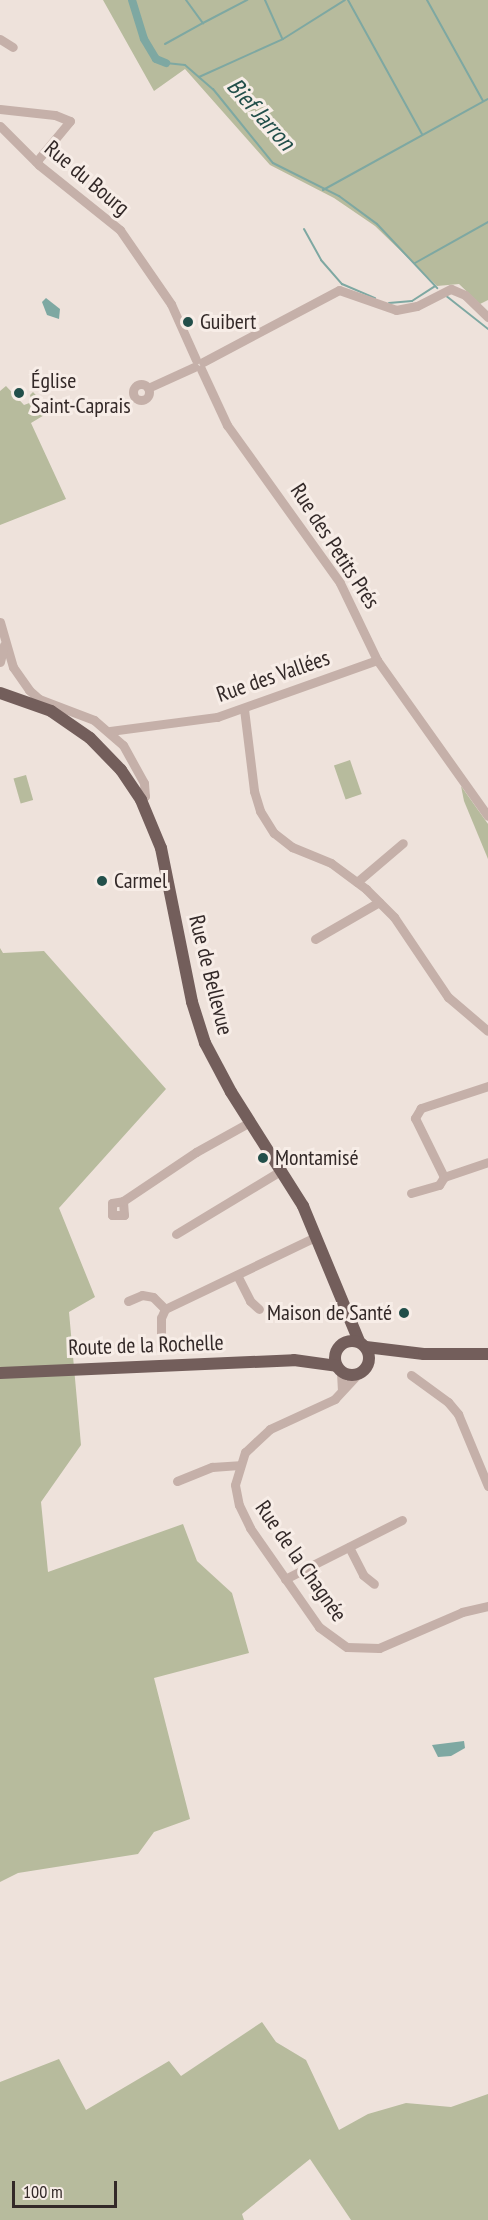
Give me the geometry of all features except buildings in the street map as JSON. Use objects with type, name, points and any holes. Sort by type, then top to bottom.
[{"type":"main road","name":"Rue de Bellevue","points":[[0,693],[51,711],[90,738],[121,770],[141,800],[161,848],[196,1019],[209,1054],[282,1170],[315,1237],[344,1313],[362,1344]]},
{"type":"main road","name":"Rue de Bellevue","points":[[339,1369],[339,1347],[344,1313]]},
{"type":"main road","points":[[362,1344],[362,1371]]},
{"type":"main road","points":[[294,1360],[339,1347],[362,1344],[424,1354]]},
{"type":"main road","points":[[294,1360],[362,1371],[384,1360],[424,1354],[488,1354]]},
{"type":"main road","name":"Route de la Rochelle","points":[[0,1373],[294,1360]]},
{"type":"street","points":[[0,39],[13,47]]},
{"type":"street","points":[[0,109],[55,115],[70,121],[36,162]]},
{"type":"street","name":"Rue du Bourg","points":[[0,126],[36,162],[120,230],[171,304],[198,364]]},
{"type":"street","points":[[148,388],[339,290],[396,310],[417,306],[451,289],[465,295],[488,317]]},
{"type":"street","name":"Rue des Petits Prés","points":[[198,364],[227,425],[340,583],[376,660],[488,816]]},
{"type":"street","points":[[0,622],[13,667],[29,690],[39,699],[94,720],[110,730],[138,768],[145,796],[141,800]]},
{"type":"street","points":[[0,662],[5,642]]},
{"type":"street","name":"Rue des Vallées","points":[[110,730],[217,717],[376,660]]},
{"type":"street","points":[[244,709],[260,811],[274,833],[292,847],[331,863],[379,902],[411,940],[448,997],[488,1031]]},
{"type":"street","points":[[357,882],[403,843]]},
{"type":"street","points":[[315,939],[379,902]]},
{"type":"street","points":[[444,1177],[415,1113],[421,1108],[488,1086]]},
{"type":"street","points":[[123,1202],[196,1152],[250,1122]]},
{"type":"street","points":[[411,1193],[439,1185],[444,1177],[488,1162]]},
{"type":"street","points":[[176,1234],[282,1170]]},
{"type":"street","points":[[161,1348],[160,1318],[165,1309],[315,1237]]},
{"type":"street","points":[[237,1275],[250,1301],[259,1309]]},
{"type":"street","points":[[128,1301],[142,1295],[153,1297],[165,1309]]},
{"type":"street","points":[[339,1369],[341,1395]]},
{"type":"street","points":[[177,1481],[212,1467],[239,1465],[262,1435],[341,1395],[362,1371]]},
{"type":"street","points":[[411,1376],[443,1397],[458,1414],[488,1486]]},
{"type":"street","name":"Rue de la Chagnée","points":[[239,1465],[235,1485],[242,1514],[324,1632],[339,1644],[358,1649],[380,1648],[462,1612],[488,1606]]},
{"type":"street","points":[[285,1579],[402,1520]]},
{"type":"street","points":[[349,1546],[363,1575],[374,1584]]},
{"type":"green space","points":[[103,0],[488,0],[488,300],[480,304],[459,284],[437,286],[375,226],[334,198],[270,165],[185,69],[154,91]]},
{"type":"green space","points":[[6,386],[24,405],[32,402],[30,395],[33,392],[51,411],[31,423],[66,499],[0,525],[0,391]]},
{"type":"green space","points":[[350,760],[362,794],[346,800],[334,766]]},
{"type":"green space","points":[[26,775],[33,800],[21,804],[14,779]]},
{"type":"green space","points":[[461,786],[488,824],[488,859],[464,801]]},
{"type":"green space","points":[[0,948],[3,953],[44,951],[166,1089],[59,1208],[95,1297],[69,1312],[81,1445],[41,1502],[48,1572],[183,1524],[197,1561],[232,1593],[249,1653],[154,1678],[190,1819],[154,1832],[138,1854],[18,1873],[0,1882]]},
{"type":"green space","points":[[262,2022],[276,2042],[306,2060],[339,2130],[368,2114],[406,2103],[451,2107],[488,2094],[488,2220],[351,2220],[310,2159],[242,2214],[244,2220],[0,2220],[0,2082],[59,2059],[86,2110],[169,2061],[181,2076]]},
{"type":"water","points":[[46,298],[60,309],[59,319],[47,315],[42,302]]},
{"type":"water","points":[[464,1741],[465,1748],[451,1756],[438,1757],[432,1745]]},
{"type":"waterway","name":"Bief Jarron","points":[[132,0],[144,39],[156,59],[166,63]]},
{"type":"waterway","points":[[186,0],[203,23],[247,0]]},
{"type":"waterway","points":[[265,0],[282,38]]},
{"type":"waterway","points":[[199,77],[283,39],[345,0]]},
{"type":"waterway","points":[[348,0],[422,134]]},
{"type":"waterway","points":[[427,0],[483,101]]},
{"type":"waterway","points":[[165,44],[203,23]]},
{"type":"waterway","name":"Bief Jarron","points":[[166,63],[185,65],[213,89],[273,163],[339,196],[377,224],[437,288]]},
{"type":"waterway","points":[[323,190],[488,99]]},
{"type":"waterway","points":[[415,263],[488,222]]},
{"type":"waterway","points":[[304,229],[321,260],[342,284],[375,298]]},
{"type":"waterway","points":[[389,303],[412,301],[435,286]]},
{"type":"waterway","name":"Bief Jarron","points":[[445,295],[488,329]]},
{"type":"place","name":"Guibert","points":[[188,322]]},
{"type":"place","name":"Église Saint-Caprais","points":[[19,393]]},
{"type":"place","name":"Carmel","points":[[102,881]]},
{"type":"place","name":"Montamisé","points":[[263,1158]]},
{"type":"place","name":"Maison de Santé","points":[[404,1313]]}]
